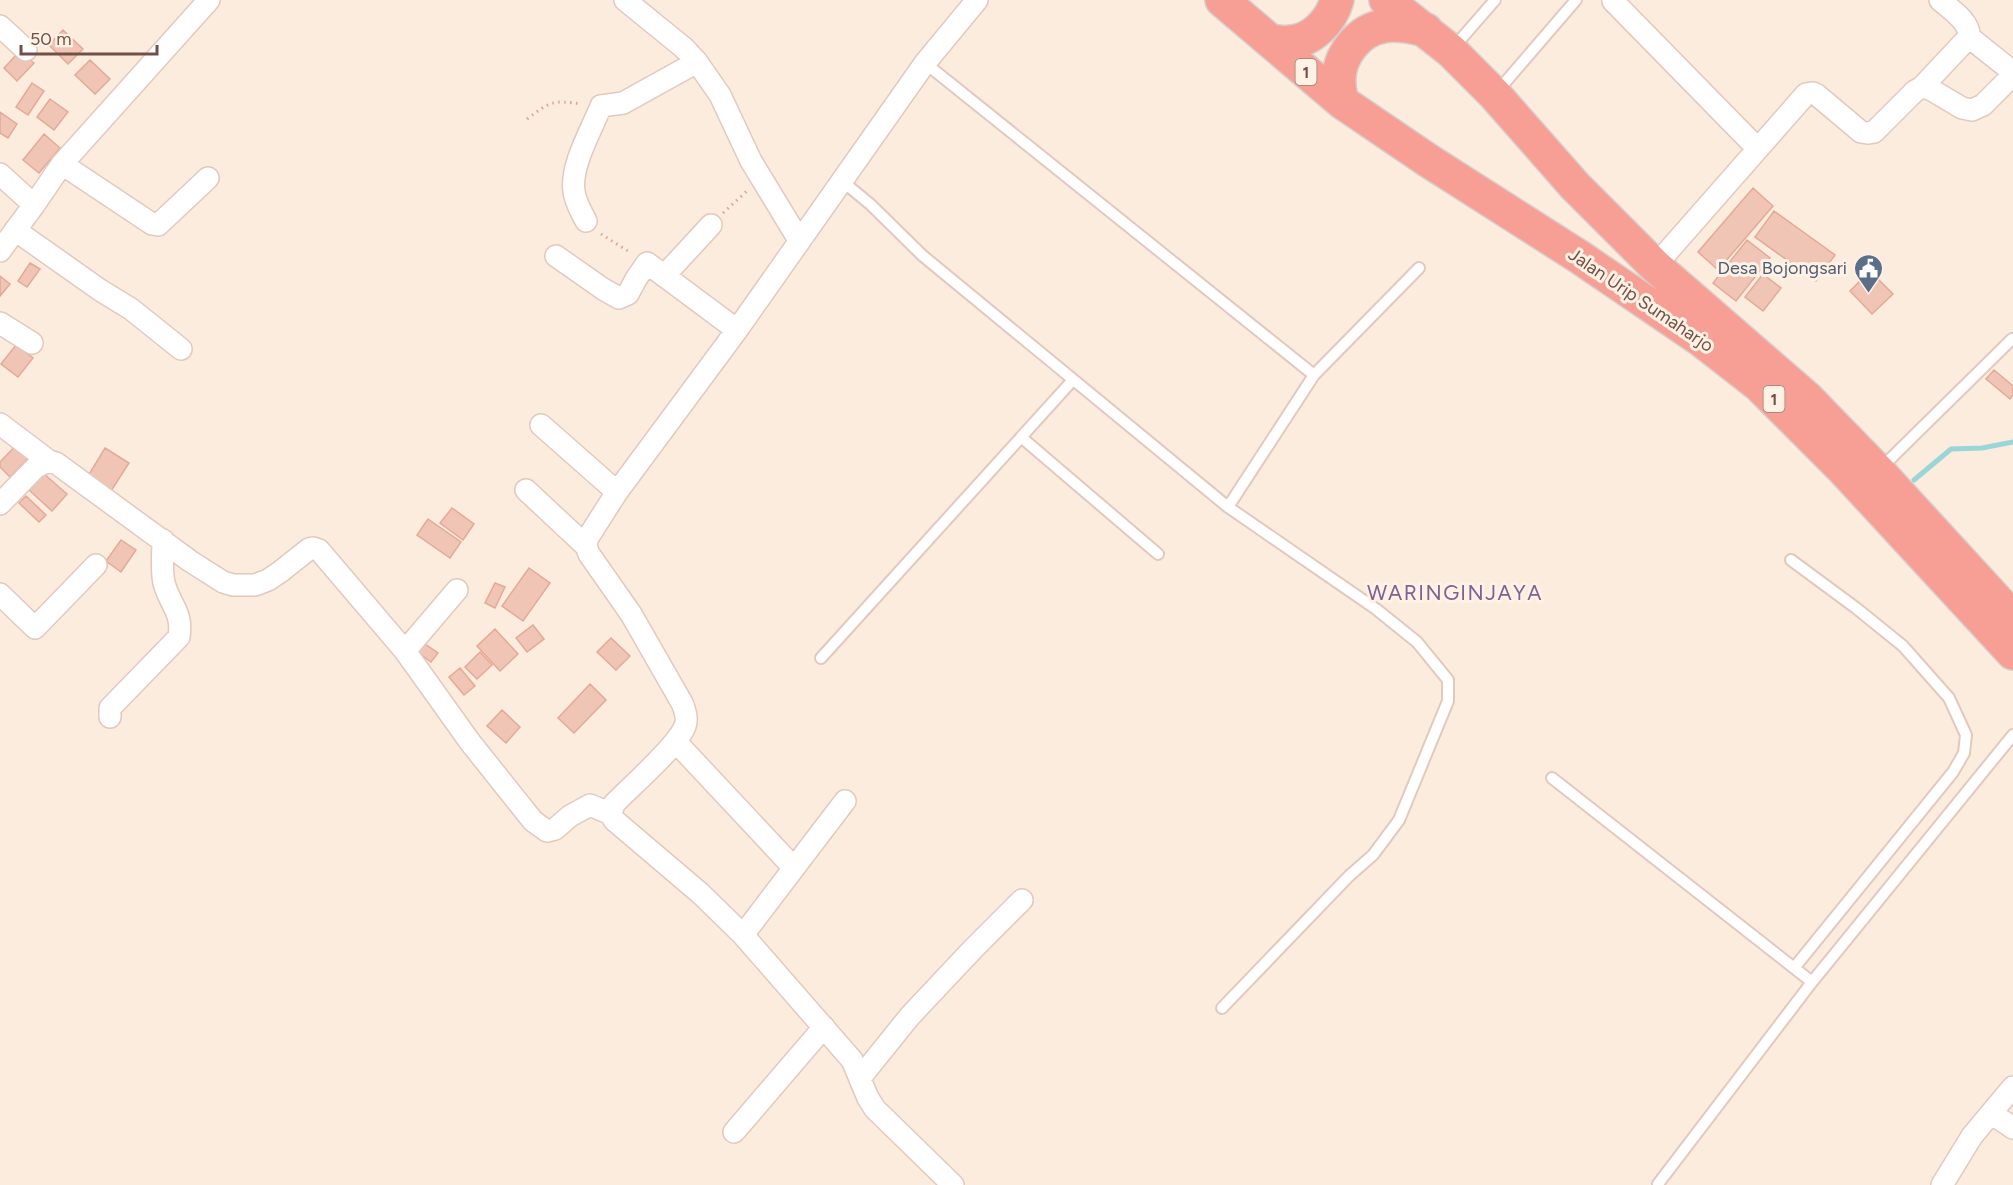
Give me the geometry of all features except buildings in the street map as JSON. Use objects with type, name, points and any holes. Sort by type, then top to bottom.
[{"type":"highway","name":"Jalan Urip Sumaharjo","points":[[1222,0],[1342,102],[1429,161],[1590,264],[1700,339],[1759,385],[1843,469],[2013,653]]},
{"type":"highway","points":[[1270,41],[1291,42],[1311,35],[1327,21],[1337,0]]},
{"type":"highway","name":"Jalan Urip Sumaharjo","points":[[1396,3],[1495,94],[1575,186],[1655,266],[1807,398],[2011,614]]},
{"type":"highway","points":[[1342,102],[1338,83],[1341,63],[1350,46],[1365,33],[1383,26],[1403,25],[1426,30]]},
{"type":"street","points":[[0,251],[62,164],[209,0]]},
{"type":"street","points":[[586,546],[590,532],[617,492],[738,330],[925,63],[977,0]]},
{"type":"street","points":[[1655,266],[1806,94],[1817,95],[1861,132],[1867,134],[1874,132],[1915,91],[1922,87],[1969,37],[1968,27],[1940,0]]},
{"type":"street","points":[[626,1],[697,62],[720,95],[751,161],[799,240]]},
{"type":"street","points":[[1613,1],[1757,148]]},
{"type":"street","points":[[0,26],[26,50]]},
{"type":"street","points":[[1922,87],[1930,89],[1962,108],[1972,110],[1983,105],[2013,73],[1969,37]]},
{"type":"street","points":[[586,221],[577,205],[573,189],[574,176],[601,106],[622,103],[697,62]]},
{"type":"street","points":[[62,164],[152,224],[158,225],[208,178]]},
{"type":"street","points":[[0,174],[34,205]]},
{"type":"street","points":[[556,256],[618,298],[628,294],[711,225]]},
{"type":"street","points":[[15,230],[131,309],[181,349]]},
{"type":"street","points":[[656,270],[738,330]]},
{"type":"street","points":[[0,323],[32,343]]},
{"type":"street","points":[[0,424],[49,461],[56,463],[223,582],[242,586],[262,583],[309,549],[319,550],[405,651],[470,742],[533,821],[543,830],[555,830],[570,816],[590,806],[611,814],[621,827],[701,894],[743,935],[852,1060],[875,1109],[953,1185]]},
{"type":"street","points":[[541,425],[617,492]]},
{"type":"street","points":[[0,504],[36,467],[49,461]]},
{"type":"street","points":[[526,490],[586,546],[589,554],[631,614],[682,703],[686,715],[686,725],[676,742],[614,804],[611,814]]},
{"type":"street","points":[[110,717],[110,708],[179,637],[181,621],[167,592],[163,577],[163,540]]},
{"type":"street","points":[[0,594],[35,628],[96,566]]},
{"type":"street","points":[[405,651],[457,590]]},
{"type":"street","points":[[676,742],[794,868]]},
{"type":"street","points":[[743,935],[845,801]]},
{"type":"street","points":[[860,1078],[910,1016],[1022,900]]},
{"type":"street","points":[[734,1132],[824,1027]]},
{"type":"street","points":[[1942,1185],[1971,1136],[2013,1087]]},
{"type":"street","points":[[1991,1113],[2013,1128]]},
{"type":"lane","points":[[1450,51],[1495,0]]},
{"type":"lane","points":[[1495,94],[1576,0]]},
{"type":"lane","points":[[925,63],[1314,375]]},
{"type":"lane","points":[[842,181],[870,204],[923,256],[1072,381],[1228,507],[1376,609],[1417,642],[1448,680],[1448,702],[1400,820],[1373,855],[1349,876],[1222,1008]]},
{"type":"lane","points":[[1228,507],[1314,375],[1419,268]]},
{"type":"lane","points":[[1878,471],[2012,339]]},
{"type":"lane","points":[[821,658],[1072,381]]},
{"type":"lane","points":[[1021,437],[1158,554]]},
{"type":"lane","points":[[1791,560],[1903,646],[1949,699],[1965,735],[1964,753],[1953,772],[1794,968]]},
{"type":"lane","points":[[1658,1184],[1812,982],[2013,735]]},
{"type":"lane","points":[[1552,778],[1812,982]]},
{"type":"path","points":[[527,119],[551,102],[601,106]]},
{"type":"path","points":[[711,225],[762,178]]},
{"type":"path","points":[[586,221],[600,234],[656,270]]},
{"type":"waterway","points":[[1914,480],[1951,449],[1982,448],[2013,442]]},
{"type":"place","name":"Desa Bojongsari","points":[[1868,294]]},
{"type":"district","name":"WARINGINJAYA","points":[[1455,593]]}]
